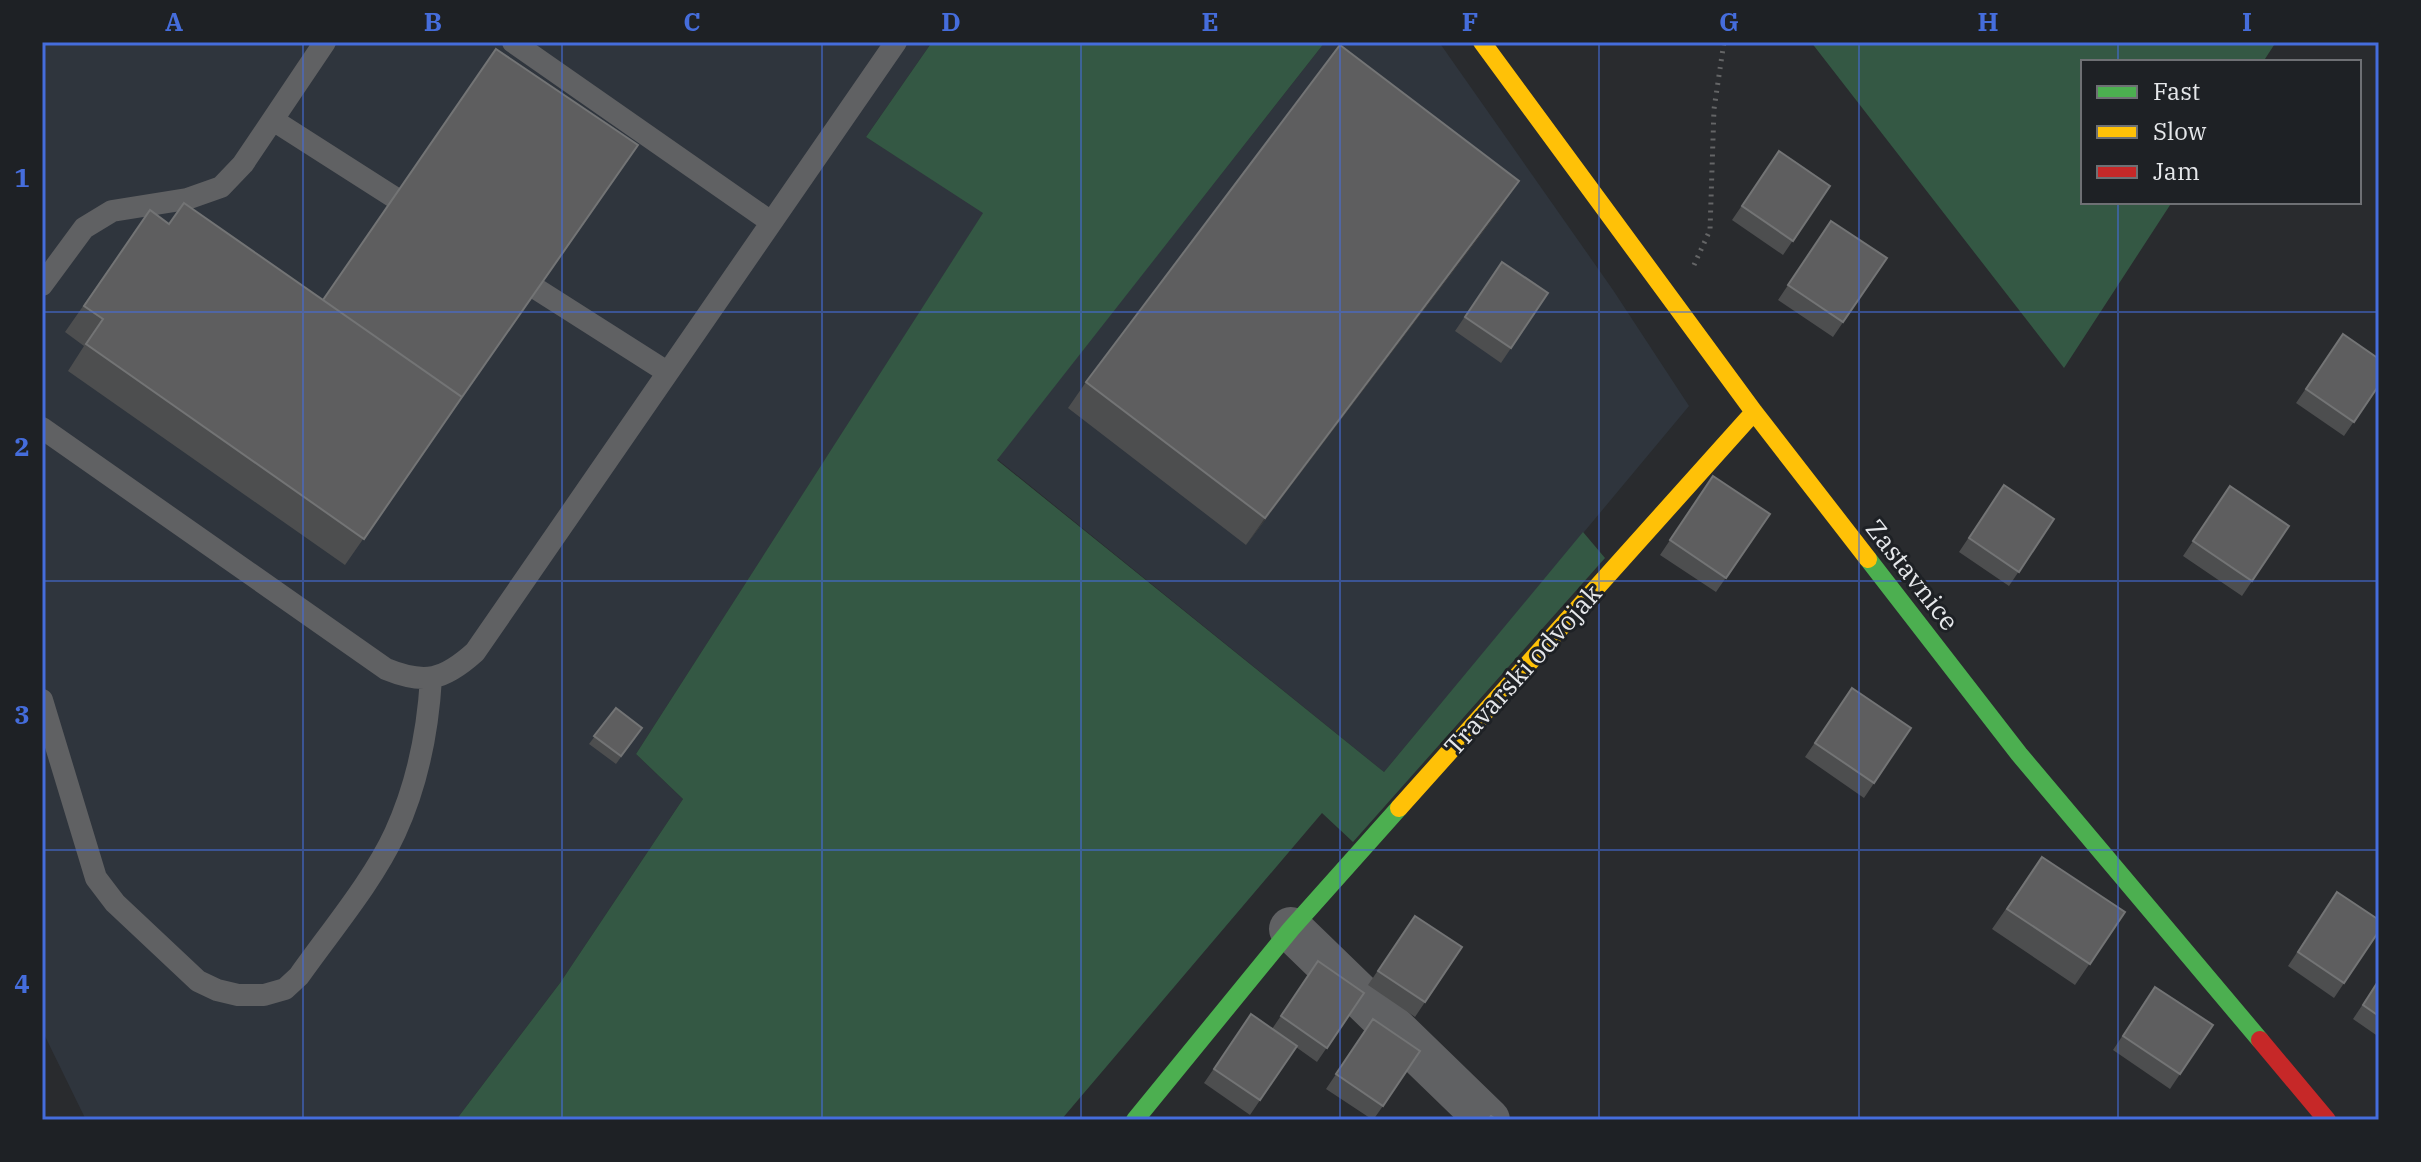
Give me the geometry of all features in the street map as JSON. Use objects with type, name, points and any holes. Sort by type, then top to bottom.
[{"type":"street","name":"Zastavnice","points":[[1482,42],[1754,412],[2019,754],[2327,1120]]},
{"type":"street","name":"Travarski odvojak","points":[[1135,1120],[1291,929],[1754,412]]},
{"type":"street","points":[[1291,929],[1488,1120]]},
{"type":"lane","points":[[42,285],[84,228],[112,211],[187,199],[221,187],[243,164],[325,42]]},
{"type":"lane","points":[[513,42],[771,222]]},
{"type":"lane","points":[[42,428],[386,669],[407,678],[431,678],[454,671],[475,652],[771,222],[885,46]]},
{"type":"lane","points":[[273,120],[431,221]]},
{"type":"lane","points":[[496,263],[667,372]]},
{"type":"lane","points":[[42,700],[96,878],[115,903],[198,981],[238,995],[264,995],[285,989],[299,976],[395,835],[422,746],[430,711],[431,678]]},
{"type":"path","points":[[1668,297],[1695,263],[1710,230],[1714,109],[1724,42]]},
{"type":"shaded area","points":[[42,42],[932,42],[866,137],[984,212],[636,754],[683,799],[560,983],[456,1120],[86,1120],[42,1030]]},
{"type":"shaded area","points":[[1325,42],[1439,42],[1613,290],[1689,406],[1384,772],[997,459]]},
{"type":"green space","points":[[932,42],[1325,42],[997,460],[1384,772],[1583,532],[1605,558],[1353,842],[1322,813],[1061,1120],[456,1120],[560,983],[683,799],[636,754],[983,213],[866,137]]},
{"type":"green space","points":[[1811,42],[2276,42],[2264,60],[2081,60],[2081,204],[2171,204],[2064,368]]},
{"type":"building","points":[[1340,45],[1519,181],[1265,518],[1086,382]]},
{"type":"building","points":[[496,49],[638,145],[462,397],[323,300]]},
{"type":"building","points":[[1779,151],[1830,186],[1793,241],[1742,206]]},
{"type":"building","points":[[184,203],[462,397],[364,539],[86,344],[103,319],[84,306],[150,210],[169,224]]},
{"type":"building","points":[[1831,221],[1887,258],[1843,322],[1788,285]]},
{"type":"building","points":[[1502,262],[1548,293],[1511,348],[1465,317]]},
{"type":"building","points":[[2343,334],[2379,359],[2379,385],[2354,422],[2306,389]]},
{"type":"building","points":[[1713,476],[1770,514],[1726,578],[1670,540]]},
{"type":"building","points":[[2004,485],[2054,519],[2019,572],[1969,538]]},
{"type":"building","points":[[2230,486],[2289,526],[2252,581],[2193,541]]},
{"type":"building","points":[[1852,688],[1911,728],[1874,783],[1815,743]]},
{"type":"building","points":[[616,708],[642,728],[621,756],[594,736]]},
{"type":"building","points":[[2042,857],[2125,912],[2090,964],[2007,909]]},
{"type":"building","points":[[2337,892],[2379,920],[2379,931],[2344,983],[2298,952]]},
{"type":"building","points":[[1415,916],[1462,947],[1425,1002],[1378,971]]},
{"type":"building","points":[[1318,961],[1364,993],[1327,1048],[1281,1016]]},
{"type":"building","points":[[2379,980],[2379,1016],[2363,1005]]},
{"type":"building","points":[[2155,987],[2213,1025],[2180,1074],[2123,1036]]},
{"type":"building","points":[[1251,1014],[1297,1046],[1260,1100],[1214,1069]]},
{"type":"building","points":[[1373,1019],[1420,1051],[1383,1106],[1336,1074]]},
{"type":"traffic: fast","points":[[1868,559],[2019,754],[2260,1040]]},
{"type":"traffic: fast","points":[[1135,1120],[1291,929],[1399,808]]},
{"type":"traffic: slow","points":[[1482,42],[1754,412],[1868,559]]},
{"type":"traffic: slow","points":[[1399,808],[1754,412]]},
{"type":"traffic: jam","points":[[2260,1040],[2327,1120]]}]
